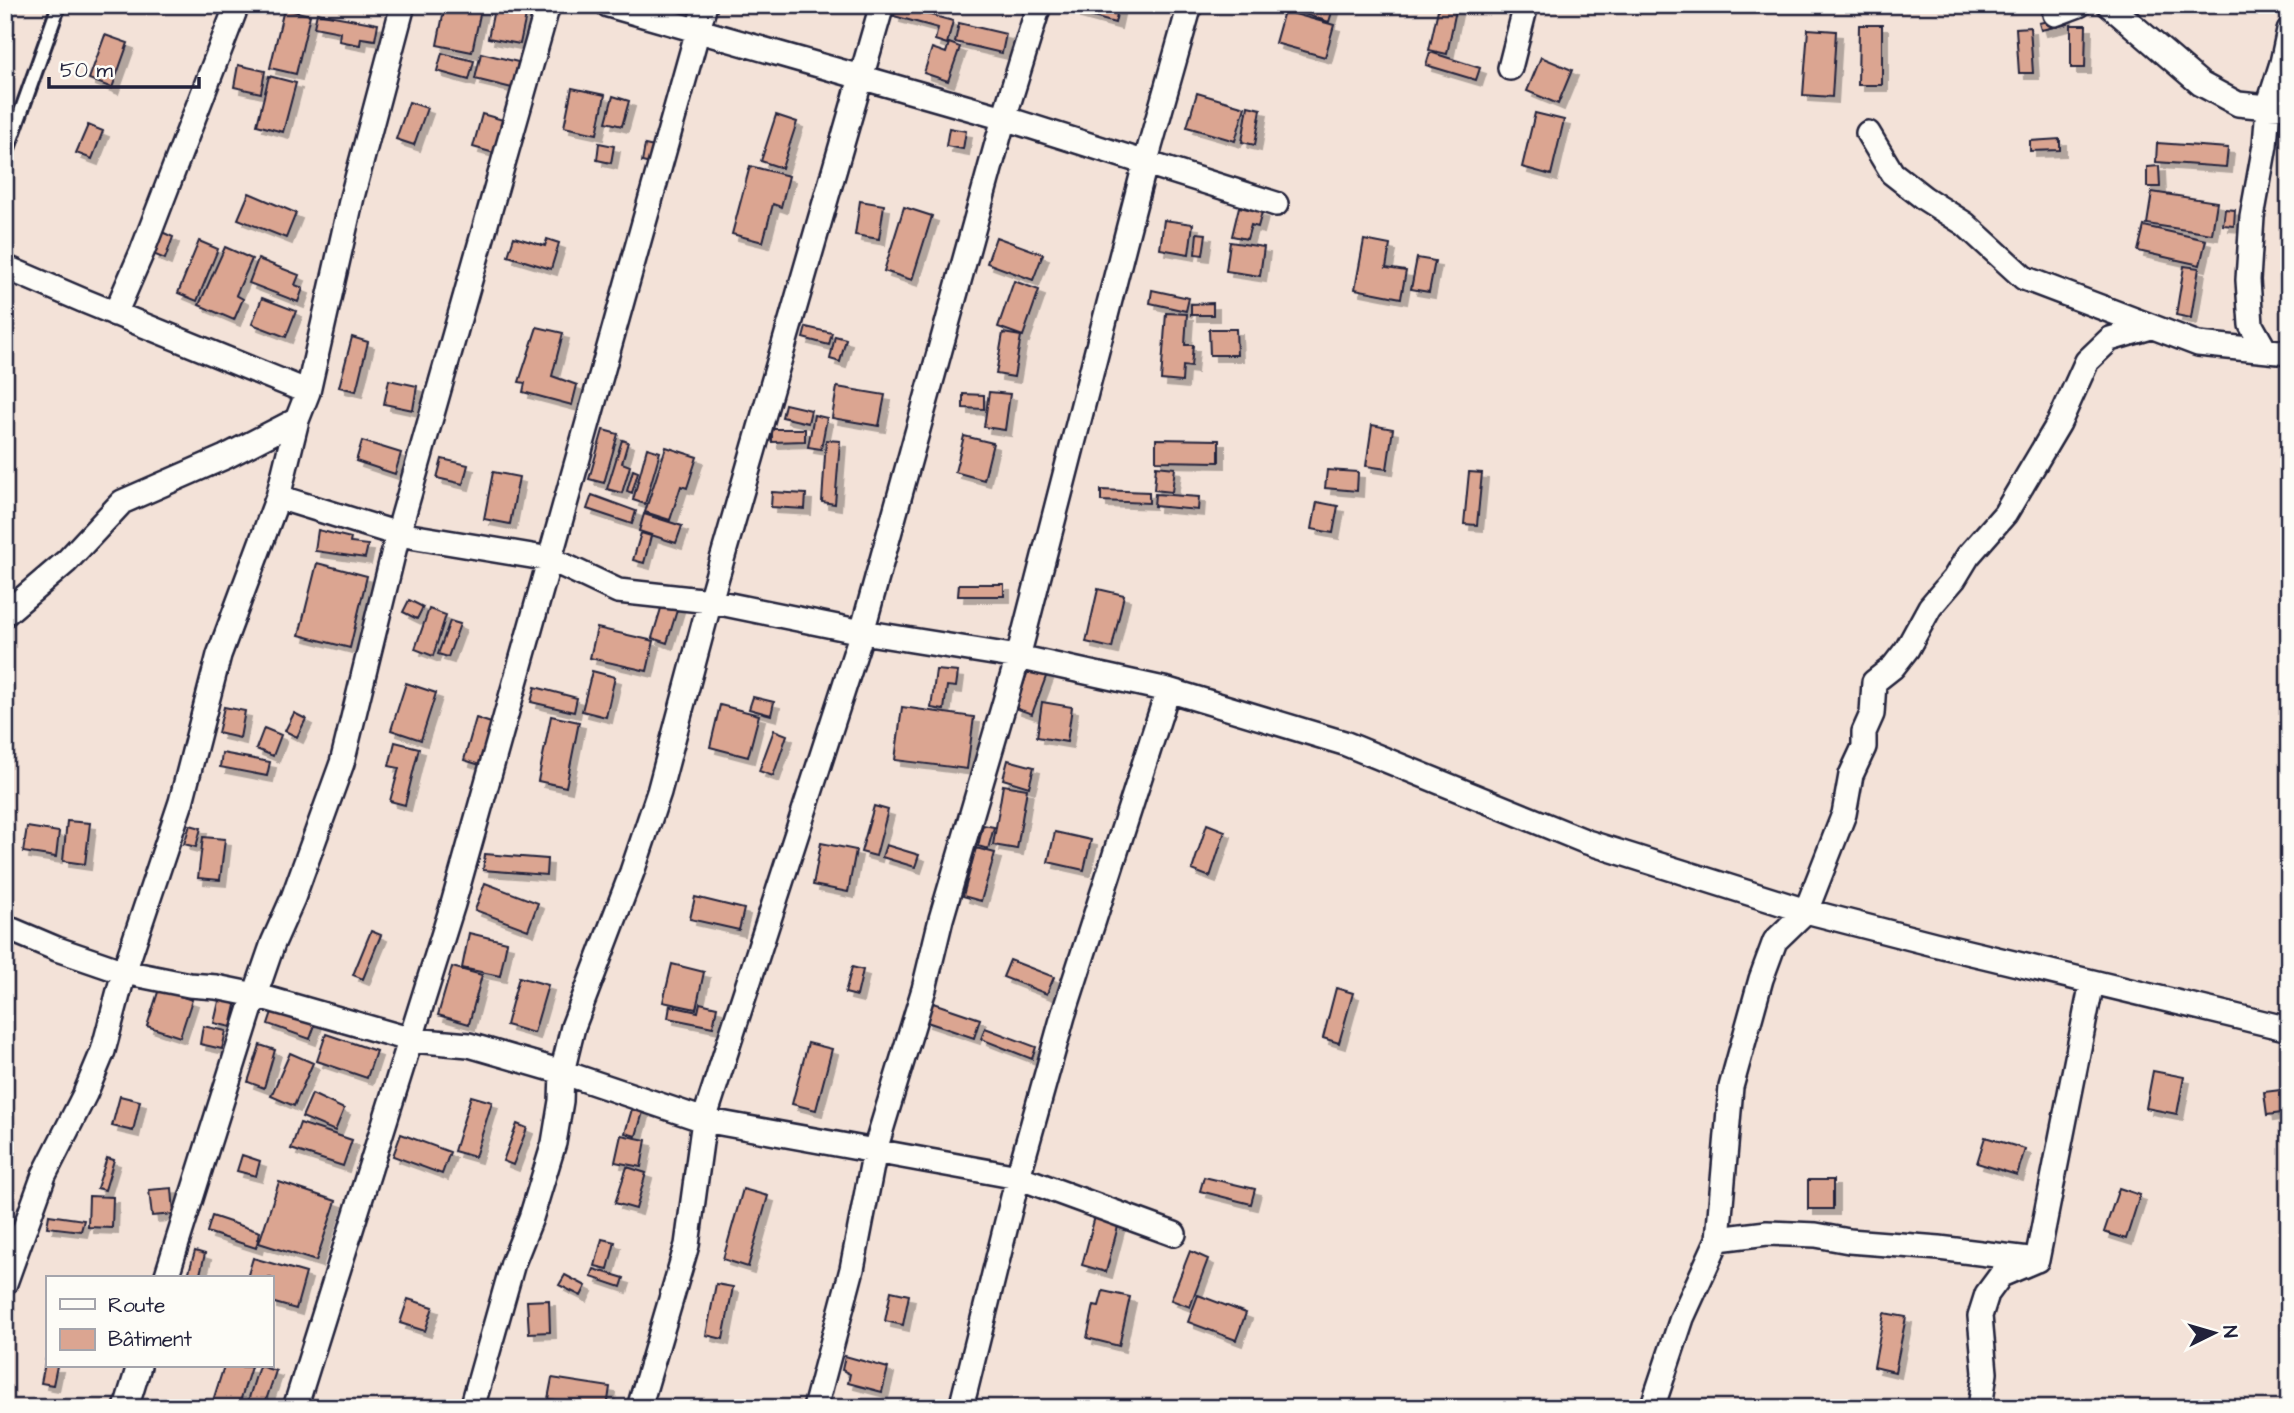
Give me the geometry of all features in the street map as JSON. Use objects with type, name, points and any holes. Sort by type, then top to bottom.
[{"type":"street","points":[[115,314],[142,252],[237,5]]},
{"type":"street","points":[[5,1283],[44,1175],[85,1094],[103,1051],[124,971],[181,802],[219,655],[278,496],[297,420],[308,392],[352,197],[402,5]]},
{"type":"street","points":[[167,1276],[255,995],[342,763],[398,534],[548,5]]},
{"type":"street","points":[[608,5],[698,33],[1004,118],[1276,204]]},
{"type":"street","points":[[295,1408],[453,904],[705,5]]},
{"type":"street","points":[[472,1408],[513,1263],[531,1217],[554,1143],[561,1101],[562,1072],[573,1027],[632,872],[659,792],[710,601],[882,5]]},
{"type":"street","points":[[639,1408],[687,1245],[704,1119],[862,632],[1004,118],[1039,5]]},
{"type":"street","points":[[815,1408],[852,1269],[875,1150],[924,989],[940,919],[1018,657],[1145,163],[1190,5]]},
{"type":"street","points":[[1510,68],[1526,5]]},
{"type":"street","points":[[2055,14],[2079,5]]},
{"type":"street","points":[[2109,5],[2201,84],[2238,104],[2278,106]]},
{"type":"street","points":[[2265,349],[2251,325],[2248,280],[2252,217],[2265,145],[2278,106],[2282,63],[2289,30]]},
{"type":"street","points":[[1868,133],[1892,173],[1924,198],[1965,224],[2024,278],[2198,344],[2289,353]]},
{"type":"street","points":[[5,267],[308,392]]},
{"type":"street","points":[[1652,1408],[1682,1318],[1718,1240],[1731,1087],[1750,1015],[1775,941],[1806,911],[1844,814],[1851,775],[1864,747],[1864,732],[1872,714],[1874,682],[1892,667],[1907,649],[1930,607],[1954,579],[1968,556],[2005,514],[2059,423],[2087,362],[2110,339],[2151,327]]},
{"type":"street","points":[[5,614],[67,561],[122,502],[225,457],[297,420]]},
{"type":"street","points":[[278,496],[398,534],[550,559],[618,590],[710,601],[862,632],[1018,657],[1168,690],[1344,743],[1587,842],[1806,911],[2289,1029]]},
{"type":"street","points":[[961,1408],[1017,1177],[1063,1016],[1168,690]]},
{"type":"street","points":[[5,927],[57,949],[124,971],[255,995],[412,1040],[469,1045],[562,1072],[704,1119],[1017,1177],[1174,1234]]},
{"type":"street","points":[[2037,1260],[2092,982]]},
{"type":"street","points":[[1718,1240],[1767,1233],[1816,1235],[1849,1241],[2037,1260]]},
{"type":"street","points":[[1980,1408],[1985,1373],[1980,1316],[1987,1294],[2001,1275],[2037,1260]]},
{"type":"street","points":[[126,1408],[138,1368]]},
{"type":"lane","points":[[5,157],[59,5]]},
{"type":"building","points":[[445,5],[482,5],[472,52],[437,45]]},
{"type":"building","points":[[495,5],[527,11],[520,44],[488,38]]},
{"type":"building","points":[[1077,5],[1119,5],[1115,23],[1075,12]]},
{"type":"building","points":[[1283,5],[1334,5],[1329,22]]},
{"type":"building","points":[[1439,5],[1457,5],[1447,54],[1429,50]]},
{"type":"building","points":[[897,6],[953,21],[947,44],[935,40],[938,28],[894,16]]},
{"type":"building","points":[[284,9],[310,15],[296,74],[270,68]]},
{"type":"building","points":[[1284,11],[1334,25],[1325,57],[1275,43]]},
{"type":"building","points":[[317,13],[378,24],[375,40],[361,38],[360,45],[339,41],[340,32],[314,27]]},
{"type":"building","points":[[2066,17],[2068,24],[2041,30],[2039,23]]},
{"type":"building","points":[[959,23],[1006,34],[1002,53],[955,42]]},
{"type":"building","points":[[1859,25],[1882,25],[1882,85],[1858,85]]},
{"type":"building","points":[[2071,25],[2086,25],[2085,68],[2071,68]]},
{"type":"building","points":[[2030,27],[2033,73],[2019,73],[2016,28]]},
{"type":"building","points":[[1808,29],[1836,31],[1832,97],[1803,95]]},
{"type":"building","points":[[105,35],[128,43],[112,88],[89,79]]},
{"type":"building","points":[[949,43],[960,47],[948,81],[924,73],[932,48],[946,53]]},
{"type":"building","points":[[1430,52],[1480,68],[1476,80],[1426,65]]},
{"type":"building","points":[[442,53],[474,61],[469,80],[437,71]]},
{"type":"building","points":[[481,53],[518,62],[512,88],[475,79]]},
{"type":"building","points":[[1541,57],[1572,70],[1558,104],[1527,91]]},
{"type":"building","points":[[238,65],[265,71],[261,93],[234,87]]},
{"type":"building","points":[[269,76],[296,83],[283,132],[257,125]]},
{"type":"building","points":[[572,88],[605,95],[597,134],[564,127]]},
{"type":"building","points":[[1197,93],[1245,107],[1235,141],[1187,127]]},
{"type":"building","points":[[613,96],[629,101],[622,126],[606,122]]},
{"type":"building","points":[[409,102],[427,108],[414,145],[396,139]]},
{"type":"building","points":[[1248,106],[1261,109],[1255,145],[1242,142]]},
{"type":"building","points":[[1535,113],[1564,120],[1551,175],[1522,167]]},
{"type":"building","points":[[482,114],[503,120],[494,153],[473,147]]},
{"type":"building","points":[[776,115],[797,122],[782,168],[761,161]]},
{"type":"building","points":[[88,125],[103,131],[92,159],[76,153]]},
{"type":"building","points":[[949,128],[966,131],[963,149],[946,146]]},
{"type":"building","points":[[2060,139],[2060,150],[2030,151],[2030,141]]},
{"type":"building","points":[[599,143],[614,146],[611,163],[597,160]]},
{"type":"building","points":[[2157,143],[2228,148],[2226,167],[2156,162]]},
{"type":"building","points":[[645,145],[659,148],[655,165],[642,162]]},
{"type":"building","points":[[750,166],[789,176],[781,207],[773,204],[763,242],[732,234]]},
{"type":"building","points":[[2159,166],[2160,187],[2147,187],[2147,167]]},
{"type":"building","points":[[2152,192],[2217,202],[2212,234],[2147,224]]},
{"type":"building","points":[[249,193],[296,213],[286,238],[238,219]]},
{"type":"building","points":[[860,201],[884,205],[879,239],[855,235]]},
{"type":"building","points":[[904,207],[932,216],[912,280],[884,271]]},
{"type":"building","points":[[1239,207],[1262,212],[1258,227],[1251,225],[1247,239],[1232,236]]},
{"type":"building","points":[[2225,209],[2235,210],[2234,226],[2223,225]]},
{"type":"building","points":[[1164,220],[1193,224],[1189,254],[1160,249]]},
{"type":"building","points":[[2144,226],[2206,240],[2200,265],[2138,251]]},
{"type":"building","points":[[162,232],[173,237],[165,259],[153,254]]},
{"type":"building","points":[[1197,233],[1206,234],[1203,255],[1195,254]]},
{"type":"building","points":[[514,237],[545,246],[547,239],[559,243],[551,269],[508,256]]},
{"type":"building","points":[[996,237],[1043,254],[1033,280],[987,263]]},
{"type":"building","points":[[1364,240],[1390,245],[1386,268],[1406,271],[1401,298],[1355,289]]},
{"type":"building","points":[[199,241],[218,249],[197,301],[178,293]]},
{"type":"building","points":[[1230,242],[1264,247],[1260,276],[1226,271]]},
{"type":"building","points":[[225,247],[252,259],[236,295],[243,299],[234,320],[199,305]]},
{"type":"building","points":[[1417,258],[1435,261],[1429,292],[1411,289]]},
{"type":"building","points":[[258,259],[299,275],[295,285],[303,288],[298,302],[249,283]]},
{"type":"building","points":[[2184,266],[2199,268],[2191,318],[2176,315]]},
{"type":"building","points":[[1014,281],[1039,290],[1023,336],[998,327]]},
{"type":"building","points":[[1152,290],[1189,298],[1186,311],[1150,303]]},
{"type":"building","points":[[262,298],[296,311],[286,337],[252,324]]},
{"type":"building","points":[[1213,303],[1213,315],[1191,315],[1191,304]]},
{"type":"building","points":[[1166,313],[1187,314],[1185,345],[1193,345],[1191,367],[1183,366],[1182,382],[1161,380]]},
{"type":"building","points":[[537,327],[563,333],[552,376],[577,385],[572,405],[523,392],[525,383],[519,382]]},
{"type":"building","points":[[806,327],[832,333],[829,345],[803,338]]},
{"type":"building","points":[[1209,329],[1236,329],[1237,355],[1210,355]]},
{"type":"building","points":[[1003,333],[1021,336],[1014,377],[996,374]]},
{"type":"building","points":[[835,336],[846,339],[840,362],[830,359]]},
{"type":"building","points":[[352,337],[368,342],[356,391],[339,387]]},
{"type":"building","points":[[389,380],[417,386],[413,410],[384,404]]},
{"type":"building","points":[[837,387],[885,395],[879,426],[832,418]]},
{"type":"building","points":[[989,392],[1010,394],[1005,430],[984,427]]},
{"type":"building","points":[[963,394],[984,395],[984,409],[963,408]]},
{"type":"building","points":[[785,404],[811,410],[808,423],[782,417]]},
{"type":"building","points":[[814,415],[827,418],[821,449],[808,447]]},
{"type":"building","points":[[1372,425],[1393,429],[1387,469],[1366,466]]},
{"type":"building","points":[[772,429],[805,429],[805,441],[772,442]]},
{"type":"building","points":[[603,430],[618,434],[604,483],[589,479]]},
{"type":"building","points":[[964,436],[993,443],[984,480],[955,472]]},
{"type":"building","points":[[1156,439],[1219,440],[1219,462],[1156,461]]},
{"type":"building","points":[[622,440],[628,442],[622,463],[630,466],[622,493],[607,489]]},
{"type":"building","points":[[826,440],[840,441],[835,504],[822,502]]},
{"type":"building","points":[[362,441],[401,453],[395,474],[356,461]]},
{"type":"building","points":[[666,447],[697,457],[687,488],[681,486],[670,520],[645,512]]},
{"type":"building","points":[[647,448],[660,452],[645,504],[633,500]]},
{"type":"building","points":[[442,459],[468,465],[463,484],[437,478]]},
{"type":"building","points":[[1156,466],[1175,468],[1172,492],[1154,490]]},
{"type":"building","points":[[633,470],[638,472],[632,493],[627,491]]},
{"type":"building","points":[[1327,470],[1358,472],[1357,491],[1325,488]]},
{"type":"building","points":[[493,472],[519,477],[510,524],[484,519]]},
{"type":"building","points":[[1469,472],[1482,473],[1477,525],[1464,524]]},
{"type":"building","points":[[1101,490],[1149,492],[1149,503],[1101,501]]},
{"type":"building","points":[[772,492],[806,494],[805,509],[771,507]]},
{"type":"building","points":[[1155,494],[1199,497],[1198,510],[1154,506]]},
{"type":"building","points":[[592,495],[636,511],[632,524],[587,509]]},
{"type":"building","points":[[1317,502],[1338,506],[1333,533],[1312,529]]},
{"type":"building","points":[[644,514],[682,526],[676,543],[639,531]]},
{"type":"building","points":[[318,530],[351,538],[350,543],[368,545],[365,558],[315,551]]},
{"type":"building","points":[[641,533],[651,536],[644,563],[633,560]]},
{"type":"building","points":[[317,563],[367,576],[350,648],[299,635]]},
{"type":"building","points":[[959,584],[1004,584],[1004,596],[958,596]]},
{"type":"building","points":[[1098,589],[1124,595],[1112,648],[1086,642]]},
{"type":"building","points":[[409,600],[423,607],[417,619],[403,612]]},
{"type":"building","points":[[663,602],[678,607],[667,643],[652,638]]},
{"type":"building","points":[[429,609],[446,615],[433,656],[415,649]]},
{"type":"building","points":[[450,621],[460,624],[448,657],[438,654]]},
{"type":"building","points":[[597,628],[654,641],[647,671],[590,658]]},
{"type":"building","points":[[1029,668],[1047,674],[1032,714],[1015,708]]},
{"type":"building","points":[[936,670],[958,672],[956,687],[947,686],[944,710],[931,708]]},
{"type":"building","points":[[592,671],[615,677],[606,717],[582,711]]},
{"type":"building","points":[[406,683],[436,693],[421,740],[391,730]]},
{"type":"building","points":[[535,687],[577,698],[574,712],[531,702]]},
{"type":"building","points":[[753,697],[774,702],[771,715],[749,709]]},
{"type":"building","points":[[1042,702],[1072,707],[1067,742],[1037,737]]},
{"type":"building","points":[[720,705],[759,715],[748,757],[710,747]]},
{"type":"building","points":[[224,707],[245,711],[240,738],[218,733]]},
{"type":"building","points":[[902,707],[974,717],[967,769],[895,760]]},
{"type":"building","points":[[294,713],[306,719],[297,737],[285,731]]},
{"type":"building","points":[[551,716],[579,722],[566,787],[538,781]]},
{"type":"building","points":[[476,718],[491,723],[480,765],[464,760]]},
{"type":"building","points":[[264,728],[281,735],[273,756],[256,749]]},
{"type":"building","points":[[774,730],[787,735],[773,776],[759,771]]},
{"type":"building","points":[[395,742],[419,748],[405,805],[390,801],[399,768],[389,766]]},
{"type":"building","points":[[222,753],[270,762],[267,776],[220,767]]},
{"type":"building","points":[[1008,760],[1034,767],[1029,787],[1003,779]]},
{"type":"building","points":[[1003,785],[1027,789],[1017,849],[993,845]]},
{"type":"building","points":[[874,806],[888,810],[876,856],[861,852]]},
{"type":"building","points":[[67,821],[90,823],[85,864],[63,861]]},
{"type":"building","points":[[1207,824],[1225,831],[1210,877],[1192,870]]},
{"type":"building","points":[[190,825],[201,828],[196,847],[184,844]]},
{"type":"building","points":[[983,825],[994,827],[988,849],[978,846]]},
{"type":"building","points":[[27,827],[59,832],[56,857],[23,852]]},
{"type":"building","points":[[1055,832],[1091,840],[1084,870],[1048,862]]},
{"type":"building","points":[[203,837],[225,839],[220,880],[198,878]]},
{"type":"building","points":[[821,843],[856,850],[848,892],[813,885]]},
{"type":"building","points":[[886,845],[919,855],[915,867],[882,857]]},
{"type":"building","points":[[976,848],[995,853],[981,901],[963,896]]},
{"type":"building","points":[[485,854],[547,859],[546,875],[483,870]]},
{"type":"building","points":[[485,883],[538,903],[528,930],[475,910]]},
{"type":"building","points":[[695,897],[744,909],[739,930],[690,919]]},
{"type":"building","points":[[371,931],[381,935],[363,979],[353,975]]},
{"type":"building","points":[[469,933],[507,942],[500,976],[462,968]]},
{"type":"building","points":[[1010,960],[1054,977],[1047,994],[1003,977]]},
{"type":"building","points":[[672,964],[704,972],[696,1009],[663,1002]]},
{"type":"building","points":[[452,967],[482,975],[469,1024],[438,1015]]},
{"type":"building","points":[[852,967],[863,970],[857,996],[845,993]]},
{"type":"building","points":[[519,977],[548,985],[534,1033],[506,1025]]},
{"type":"building","points":[[1336,988],[1353,993],[1339,1043],[1323,1038]]},
{"type":"building","points":[[159,989],[192,1000],[180,1037],[147,1026]]},
{"type":"building","points":[[220,997],[237,1001],[231,1027],[214,1023]]},
{"type":"building","points":[[930,1002],[980,1019],[974,1038],[924,1021]]},
{"type":"building","points":[[700,1003],[717,1007],[713,1027],[668,1018],[670,1006],[698,1012]]},
{"type":"building","points":[[274,1006],[316,1022],[310,1039],[268,1024]]},
{"type":"building","points":[[203,1026],[226,1031],[222,1049],[200,1044]]},
{"type":"building","points":[[985,1028],[1036,1047],[1032,1059],[981,1039]]},
{"type":"building","points":[[326,1034],[376,1051],[367,1078],[317,1061]]},
{"type":"building","points":[[808,1043],[832,1049],[816,1110],[792,1104]]},
{"type":"building","points":[[260,1045],[275,1050],[264,1088],[248,1082]]},
{"type":"building","points":[[290,1053],[313,1063],[294,1106],[271,1096]]},
{"type":"building","points":[[2153,1071],[2184,1077],[2177,1114],[2146,1108]]},
{"type":"building","points":[[2289,1089],[2289,1112],[2267,1115],[2264,1092]]},
{"type":"building","points":[[312,1094],[344,1109],[335,1131],[302,1117]]},
{"type":"building","points":[[120,1096],[140,1101],[133,1131],[112,1126]]},
{"type":"building","points":[[471,1096],[492,1102],[475,1157],[454,1151]]},
{"type":"building","points":[[634,1102],[645,1105],[636,1136],[625,1133]]},
{"type":"building","points":[[300,1123],[352,1140],[343,1166],[291,1149]]},
{"type":"building","points":[[517,1124],[527,1128],[513,1165],[503,1161]]},
{"type":"building","points":[[401,1134],[450,1152],[442,1174],[393,1156]]},
{"type":"building","points":[[621,1135],[646,1140],[641,1167],[615,1162]]},
{"type":"building","points":[[1985,1137],[2025,1149],[2017,1175],[1977,1163]]},
{"type":"building","points":[[242,1155],[260,1161],[256,1176],[237,1171]]},
{"type":"building","points":[[107,1158],[114,1160],[105,1190],[97,1188]]},
{"type":"building","points":[[627,1167],[646,1173],[636,1209],[615,1203]]},
{"type":"building","points":[[1204,1177],[1255,1189],[1251,1204],[1200,1191]]},
{"type":"building","points":[[1808,1180],[1833,1180],[1833,1209],[1808,1209]]},
{"type":"building","points":[[279,1182],[336,1201],[316,1261],[259,1243]]},
{"type":"building","points":[[172,1188],[174,1214],[152,1216],[149,1190]]},
{"type":"building","points":[[2119,1188],[2140,1195],[2126,1239],[2104,1232]]},
{"type":"building","points":[[743,1189],[768,1196],[748,1267],[723,1259]]},
{"type":"building","points":[[89,1196],[113,1197],[112,1228],[88,1227]]},
{"type":"building","points":[[1097,1209],[1121,1215],[1106,1272],[1082,1265]]},
{"type":"building","points":[[49,1215],[84,1220],[81,1231],[47,1227]]},
{"type":"building","points":[[212,1216],[260,1232],[256,1248],[207,1232]]},
{"type":"building","points":[[602,1239],[615,1242],[608,1269],[595,1266]]},
{"type":"building","points":[[195,1251],[205,1254],[200,1276],[188,1275]]},
{"type":"building","points":[[1190,1251],[1208,1259],[1190,1307],[1171,1300]]},
{"type":"building","points":[[253,1258],[306,1273],[296,1309],[273,1303],[273,1276],[248,1276]]},
{"type":"building","points":[[594,1269],[624,1278],[621,1287],[591,1277]]},
{"type":"building","points":[[565,1275],[586,1286],[581,1296],[559,1285]]},
{"type":"building","points":[[716,1284],[733,1287],[723,1339],[706,1335]]},
{"type":"building","points":[[891,1291],[909,1295],[903,1325],[885,1321]]},
{"type":"building","points":[[1103,1291],[1130,1297],[1119,1346],[1087,1338],[1094,1305],[1099,1306]]},
{"type":"building","points":[[1198,1295],[1246,1313],[1236,1340],[1188,1322]]},
{"type":"building","points":[[408,1299],[433,1307],[425,1331],[400,1323]]},
{"type":"building","points":[[549,1300],[550,1332],[529,1333],[527,1301]]},
{"type":"building","points":[[1884,1313],[1906,1317],[1895,1372],[1874,1367]]},
{"type":"building","points":[[845,1356],[888,1368],[882,1392],[848,1383],[850,1374],[842,1370]]},
{"type":"building","points":[[46,1358],[46,1368],[57,1368],[53,1385],[41,1383]]},
{"type":"building","points":[[223,1368],[251,1368],[238,1408],[211,1407]]},
{"type":"building","points":[[258,1368],[276,1371],[264,1406],[248,1401]]},
{"type":"building","points":[[552,1378],[610,1387],[607,1408],[548,1399]]}]
